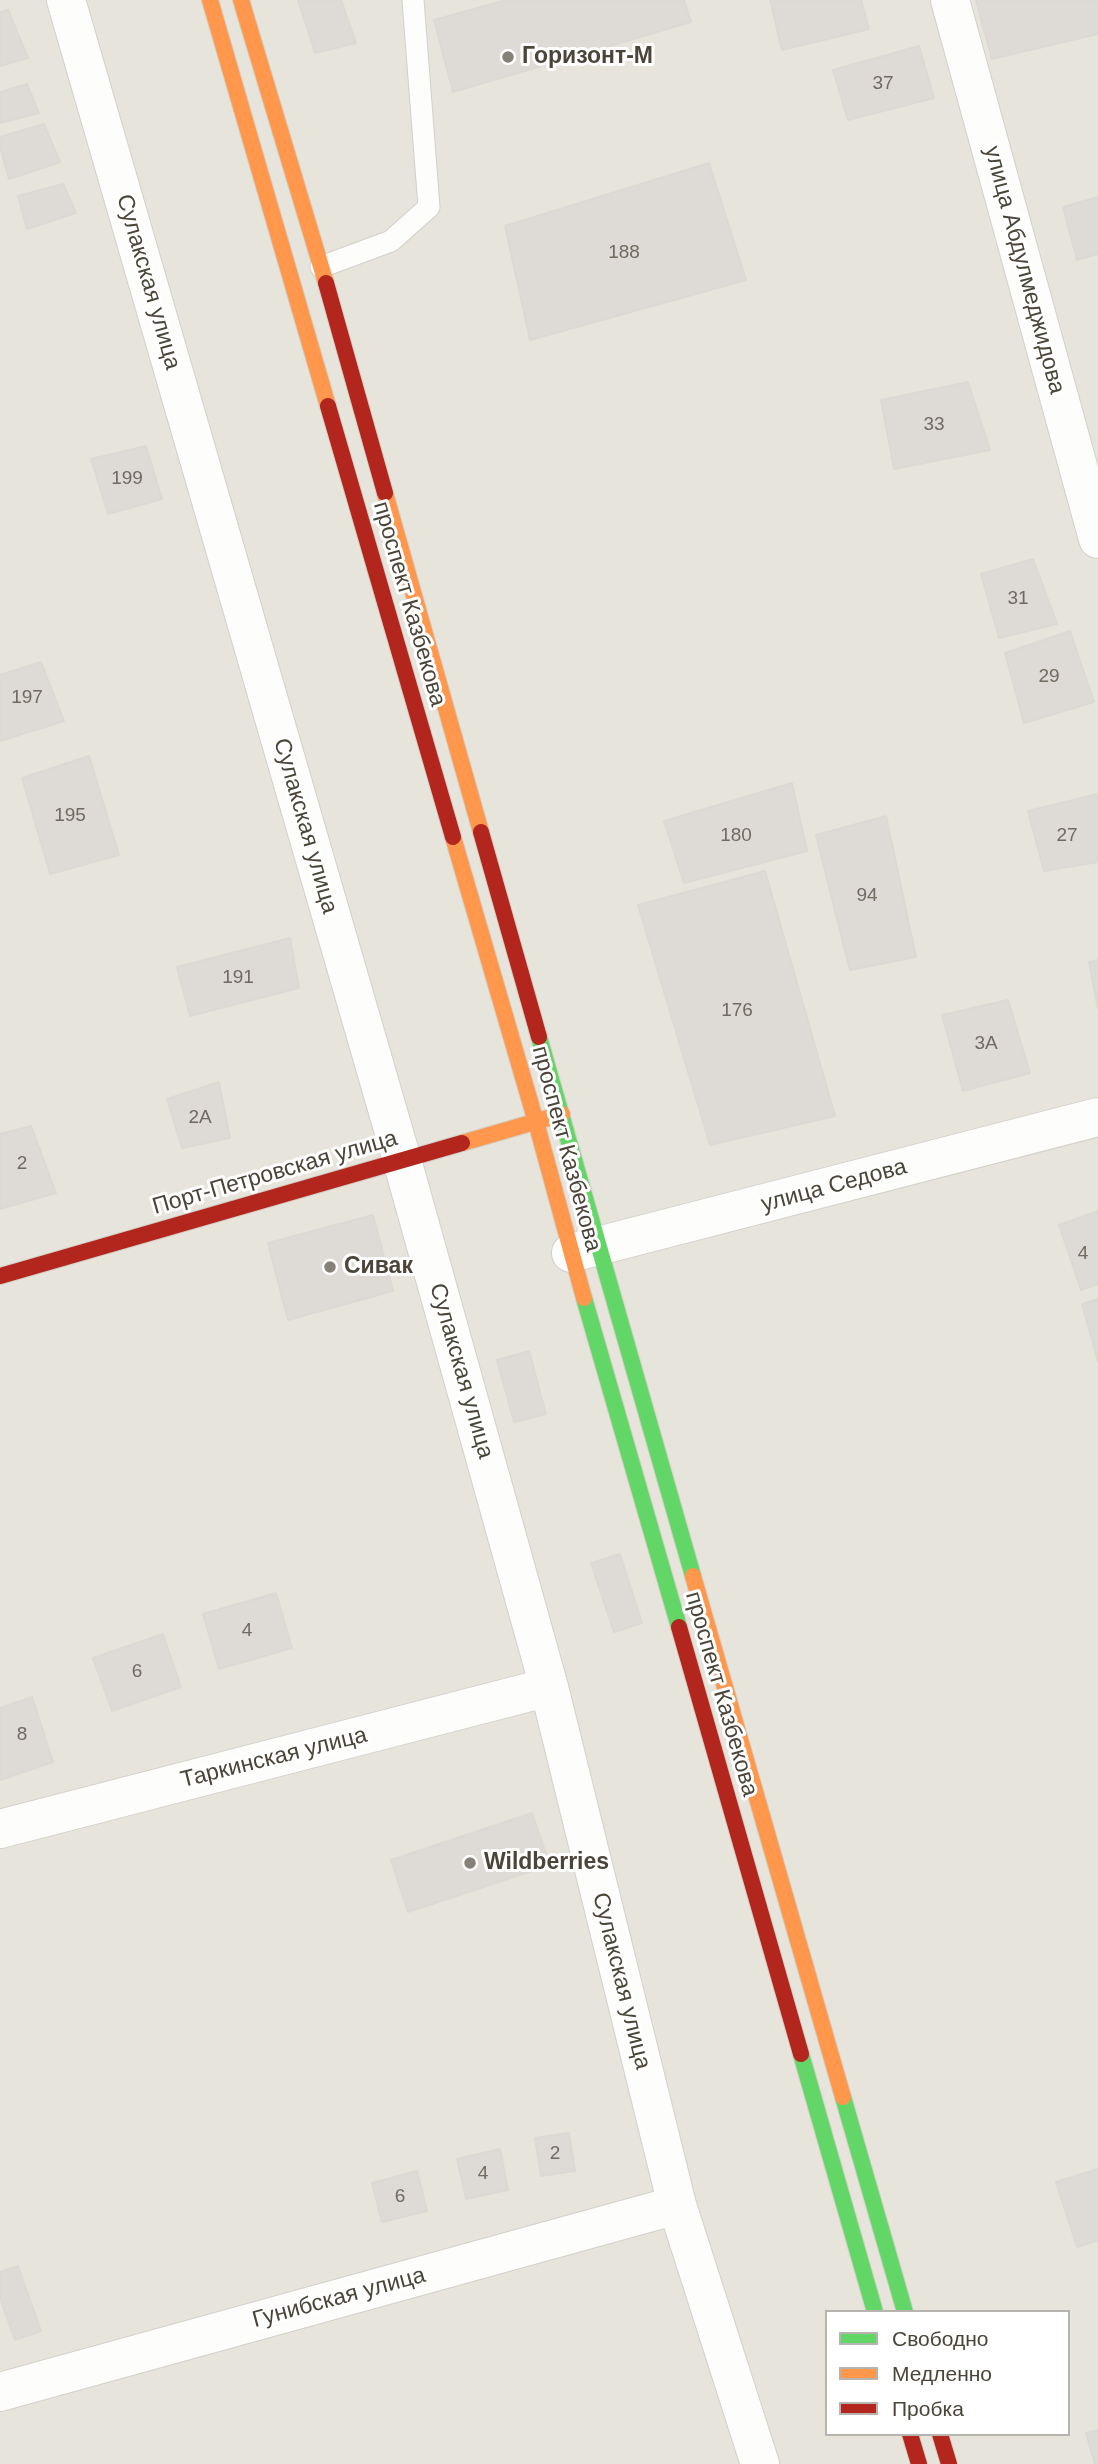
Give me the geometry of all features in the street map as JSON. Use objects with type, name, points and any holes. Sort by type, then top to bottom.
[{"type":"main road","name":"проспект Казбекова","points":[[210,0],[536,1122],[584,1250],[904,2310]]},
{"type":"main road","name":"проспект Казбекова","points":[[241,0],[321,267],[562,1114],[584,1250],[874,2310]]},
{"type":"main road","name":"Порт-Петровская улица","points":[[0,1276],[562,1114]]},
{"type":"main road","points":[[911,2436],[919,2464]]},
{"type":"main road","points":[[941,2436],[949,2464]]},
{"type":"street","name":"Сулакская улица","points":[[66,0],[402,1160],[548,1687],[677,2205],[760,2464]]},
{"type":"street","name":"улица Абдулмеджидова","points":[[950,0],[1098,539]]},
{"type":"street","name":"улица Седова","points":[[584,1250],[1098,1116]]},
{"type":"street","name":"Таркинская улица","points":[[0,1829],[548,1687]]},
{"type":"street","name":"Гунибская улица","points":[[0,2392],[677,2205]]},
{"type":"lane","points":[[321,267],[391,241],[429,207],[413,0]]},
{"type":"shaded area","points":[[0,0],[1098,0],[1098,2464],[0,2464]]},
{"type":"building","points":[[298,0],[341,0],[356,43],[315,53]]},
{"type":"building","name":"Горизонт-М","points":[[506,0],[684,0],[691,22],[453,92],[434,20]]},
{"type":"building","points":[[770,0],[861,0],[869,29],[782,50]]},
{"type":"building","points":[[976,0],[1098,0],[1098,34],[992,59]]},
{"type":"building","points":[[8,10],[28,58],[0,66],[0,12]]},
{"type":"building","points":[[919,46],[934,98],[848,120],[833,70]]},
{"type":"building","points":[[27,84],[39,113],[0,123],[0,92]]},
{"type":"building","points":[[44,124],[60,162],[9,179],[0,137]]},
{"type":"building","points":[[709,163],[746,280],[530,340],[505,226]]},
{"type":"building","points":[[63,184],[76,213],[27,229],[18,196]]},
{"type":"building","points":[[1098,197],[1098,254],[1077,260],[1063,207]]},
{"type":"building","points":[[968,382],[990,450],[894,469],[881,400]]},
{"type":"building","points":[[146,446],[162,499],[108,514],[91,459]]},
{"type":"building","points":[[1033,559],[1057,624],[999,638],[981,574]]},
{"type":"building","points":[[1070,631],[1094,702],[1024,723],[1005,653]]},
{"type":"building","points":[[41,662],[64,721],[0,741],[0,675]]},
{"type":"building","points":[[89,756],[119,855],[50,874],[22,778]]},
{"type":"building","points":[[792,783],[807,851],[684,883],[664,821]]},
{"type":"building","points":[[1098,794],[1098,862],[1044,871],[1028,811]]},
{"type":"building","points":[[886,816],[916,957],[850,970],[816,835]]},
{"type":"building","points":[[765,871],[835,1116],[710,1145],[638,905]]},
{"type":"building","points":[[290,938],[299,988],[190,1016],[177,967]]},
{"type":"building","points":[[1098,960],[1098,1009],[1089,962]]},
{"type":"building","points":[[1008,1000],[1030,1073],[963,1091],[942,1015]]},
{"type":"building","points":[[219,1082],[230,1138],[182,1148],[167,1099]]},
{"type":"building","points":[[31,1126],[56,1193],[0,1209],[0,1134]]},
{"type":"building","points":[[1098,1211],[1098,1284],[1081,1290],[1059,1225]]},
{"type":"building","name":"Сивак","points":[[373,1215],[393,1291],[288,1320],[268,1243]]},
{"type":"building","points":[[1098,1299],[1098,1361],[1082,1304]]},
{"type":"building","points":[[529,1351],[546,1414],[514,1422],[497,1360]]},
{"type":"building","points":[[620,1554],[642,1623],[614,1632],[591,1563]]},
{"type":"building","points":[[276,1593],[292,1648],[219,1669],[203,1614]]},
{"type":"building","points":[[163,1634],[181,1687],[112,1711],[93,1658]]},
{"type":"building","points":[[32,1697],[53,1762],[0,1780],[0,1708]]},
{"type":"building","name":"Wildberries","points":[[532,1813],[550,1865],[408,1912],[391,1860]]},
{"type":"building","points":[[569,2133],[575,2171],[541,2176],[535,2138]]},
{"type":"building","points":[[500,2149],[508,2190],[466,2199],[457,2159]]},
{"type":"building","points":[[1098,2169],[1098,2240],[1077,2247],[1056,2182]]},
{"type":"building","points":[[417,2171],[427,2211],[382,2222],[372,2183]]},
{"type":"building","points":[[18,2266],[41,2331],[15,2340],[0,2298],[0,2272]]},
{"type":"building","points":[[1098,2430],[1098,2464],[1095,2464],[1086,2433]]},
{"type":"traffic: fast","points":[[539,1037],[693,1576]]},
{"type":"traffic: fast","points":[[584,1298],[679,1627]]},
{"type":"traffic: fast","points":[[801,2054],[874,2310]]},
{"type":"traffic: fast","points":[[843,2097],[904,2310]]},
{"type":"traffic: slow","points":[[210,0],[328,406]]},
{"type":"traffic: slow","points":[[241,0],[326,283]]},
{"type":"traffic: slow","points":[[385,493],[481,832]]},
{"type":"traffic: slow","points":[[453,837],[584,1298]]},
{"type":"traffic: slow","points":[[462,1143],[562,1114]]},
{"type":"traffic: slow","points":[[693,1576],[843,2097]]},
{"type":"traffic: jam","points":[[326,283],[385,493]]},
{"type":"traffic: jam","points":[[328,406],[453,837]]},
{"type":"traffic: jam","points":[[481,832],[539,1037]]},
{"type":"traffic: jam","points":[[0,1276],[462,1143]]},
{"type":"traffic: jam","points":[[679,1627],[801,2054]]},
{"type":"traffic: jam","points":[[911,2436],[919,2464]]},
{"type":"traffic: jam","points":[[941,2436],[949,2464]]},
{"type":"place","name":"Горизонт-М","points":[[508,57]]},
{"type":"place","name":"Сивак","points":[[330,1267]]},
{"type":"place","name":"Wildberries","points":[[470,1863]]}]
